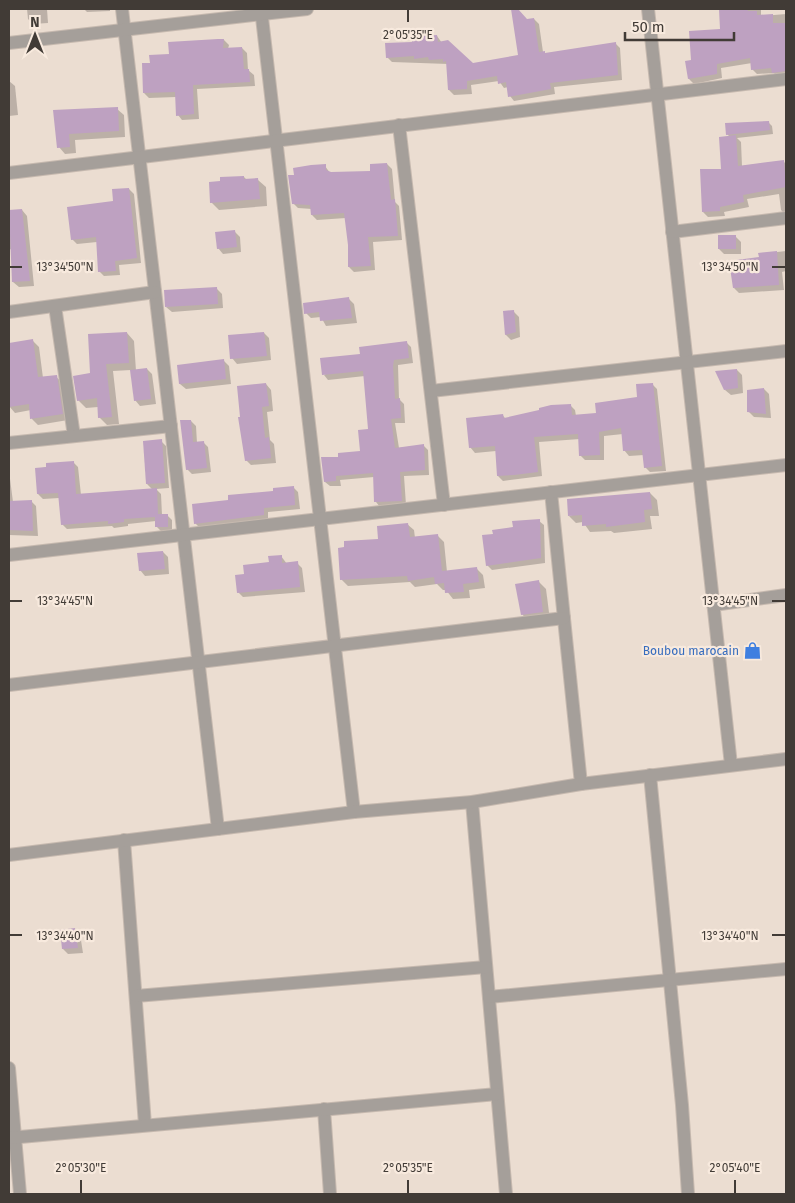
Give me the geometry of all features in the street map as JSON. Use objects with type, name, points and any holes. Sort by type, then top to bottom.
[{"type":"street","points":[[122,9],[218,829]]},
{"type":"street","points":[[9,43],[125,30],[262,11],[307,9]]},
{"type":"street","points":[[648,9],[731,765]]},
{"type":"street","points":[[262,11],[354,812]]},
{"type":"street","points":[[9,173],[786,79]]},
{"type":"street","points":[[399,125],[444,505]]},
{"type":"street","points":[[672,232],[786,218]]},
{"type":"street","points":[[9,312],[155,292]]},
{"type":"street","points":[[55,306],[74,436]]},
{"type":"street","points":[[431,391],[786,351]]},
{"type":"street","points":[[9,443],[171,426]]},
{"type":"street","points":[[9,555],[786,465]]},
{"type":"street","points":[[551,492],[581,784]]},
{"type":"street","points":[[713,604],[786,596]]},
{"type":"street","points":[[9,685],[564,618]]},
{"type":"street","points":[[9,855],[354,812],[472,802],[581,784],[786,758]]},
{"type":"street","points":[[650,776],[668,980],[682,1105],[688,1194]]},
{"type":"street","points":[[472,802],[506,1194]]},
{"type":"street","points":[[124,840],[144,1125]]},
{"type":"street","points":[[136,996],[486,967]]},
{"type":"street","points":[[489,997],[786,969]]},
{"type":"street","points":[[9,1068],[12,1138],[20,1194]]},
{"type":"street","points":[[12,1138],[497,1094]]},
{"type":"street","points":[[324,1109],[330,1194]]},
{"type":"building","points":[[511,9],[518,9],[527,19],[534,18],[539,52],[545,51],[545,53],[616,42],[618,75],[550,83],[551,89],[508,97],[506,82],[498,84],[497,76],[467,81],[467,89],[448,90],[446,61],[443,62],[443,59],[429,60],[428,57],[414,59],[414,56],[386,58],[385,43],[412,42],[411,29],[423,28],[424,36],[437,35],[438,42],[448,40],[473,63],[518,55]]},
{"type":"building","points":[[719,9],[747,9],[748,11],[757,11],[757,15],[773,14],[773,23],[786,23],[786,71],[772,73],[771,68],[751,70],[750,58],[717,64],[717,74],[688,79],[685,61],[691,60],[689,31],[720,29]]},
{"type":"building","points":[[224,39],[223,48],[242,47],[244,69],[249,69],[250,82],[193,85],[194,114],[176,116],[175,92],[143,93],[142,63],[150,63],[149,55],[169,54],[168,42]]},
{"type":"building","points":[[118,107],[119,131],[69,134],[70,147],[57,148],[53,110]]},
{"type":"building","points":[[769,121],[770,130],[726,135],[725,123]]},
{"type":"building","points":[[736,135],[738,166],[784,160],[786,187],[743,195],[744,202],[720,207],[720,211],[702,212],[700,169],[721,169],[719,137]]},
{"type":"building","points":[[387,163],[391,200],[395,199],[398,236],[368,237],[371,266],[348,267],[348,245],[344,213],[311,215],[310,205],[292,204],[288,175],[294,175],[293,168],[311,165],[326,164],[326,170],[331,172],[370,171],[370,164]]},
{"type":"building","points":[[244,176],[244,179],[258,178],[260,199],[210,203],[209,182],[220,181],[220,177]]},
{"type":"building","points":[[129,188],[137,258],[115,261],[116,271],[98,272],[96,237],[71,240],[67,207],[113,201],[112,189]]},
{"type":"building","points":[[22,209],[30,281],[12,282],[9,210]]},
{"type":"building","points":[[235,230],[237,247],[217,249],[215,232]]},
{"type":"building","points":[[718,235],[736,235],[736,249],[718,249]]},
{"type":"building","points":[[777,251],[779,285],[733,288],[729,261],[759,257],[758,253]]},
{"type":"building","points":[[217,287],[218,304],[165,307],[164,290]]},
{"type":"building","points":[[349,297],[352,318],[320,321],[319,312],[304,314],[303,303]]},
{"type":"building","points":[[514,310],[516,332],[505,335],[503,311]]},
{"type":"building","points":[[127,332],[129,363],[106,364],[112,417],[98,418],[97,398],[77,401],[73,376],[90,373],[88,334]]},
{"type":"building","points":[[264,332],[267,356],[230,359],[228,335]]},
{"type":"building","points":[[33,339],[38,377],[57,375],[63,414],[30,419],[29,404],[9,407],[9,343]]},
{"type":"building","points":[[407,341],[409,358],[394,360],[393,366],[395,399],[400,398],[401,418],[391,419],[395,448],[424,444],[425,470],[400,472],[402,501],[374,502],[373,473],[336,476],[336,481],[324,482],[321,457],[338,457],[338,453],[360,451],[358,430],[368,429],[363,371],[322,375],[320,358],[360,354],[359,347]]},
{"type":"building","points":[[224,359],[226,379],[179,384],[177,365]]},
{"type":"building","points":[[147,368],[151,399],[134,401],[130,370]]},
{"type":"building","points":[[737,369],[738,388],[724,390],[715,371]]},
{"type":"building","points":[[266,383],[269,406],[262,407],[265,438],[269,437],[271,458],[245,461],[238,417],[240,417],[237,386]]},
{"type":"building","points":[[653,383],[662,466],[644,468],[642,450],[623,451],[621,428],[599,432],[600,455],[579,456],[578,434],[534,437],[538,472],[497,476],[495,446],[469,448],[466,418],[503,414],[504,418],[539,410],[539,408],[551,405],[571,404],[572,415],[596,413],[595,403],[637,397],[636,384]]},
{"type":"building","points":[[764,388],[766,414],[747,412],[747,390]]},
{"type":"building","points":[[180,420],[191,420],[193,442],[204,441],[207,468],[186,470]]},
{"type":"building","points":[[162,439],[165,483],[146,484],[143,441]]},
{"type":"building","points":[[74,461],[76,494],[157,488],[158,514],[168,514],[168,527],[155,527],[155,517],[124,519],[124,522],[108,524],[108,521],[61,525],[58,493],[37,494],[35,468],[46,467],[46,463]]},
{"type":"building","points":[[294,486],[295,505],[264,508],[264,515],[194,524],[192,504],[228,500],[228,495],[273,491],[273,488]]},
{"type":"building","points":[[650,492],[652,509],[644,510],[645,522],[606,527],[606,524],[582,526],[582,515],[568,516],[567,499]]},
{"type":"building","points":[[32,500],[33,531],[9,530],[9,501]]},
{"type":"building","points":[[540,519],[541,558],[486,566],[482,535],[493,534],[492,530],[513,527],[512,521]]},
{"type":"building","points":[[408,523],[410,537],[438,534],[442,571],[477,567],[479,582],[463,584],[464,592],[445,593],[444,583],[435,584],[434,577],[408,581],[407,576],[340,580],[338,548],[344,547],[344,541],[378,539],[377,526]]},
{"type":"building","points":[[163,551],[165,569],[139,571],[137,553]]},
{"type":"building","points":[[282,555],[282,563],[298,561],[300,587],[237,593],[235,575],[244,574],[243,565],[269,562],[268,556]]},
{"type":"building","points":[[539,580],[543,612],[521,615],[515,584]]},
{"type":"building","points":[[75,928],[78,948],[62,949],[60,930]]},
{"type":"place","name":"Boubou marocain","points":[[753,651]]}]
